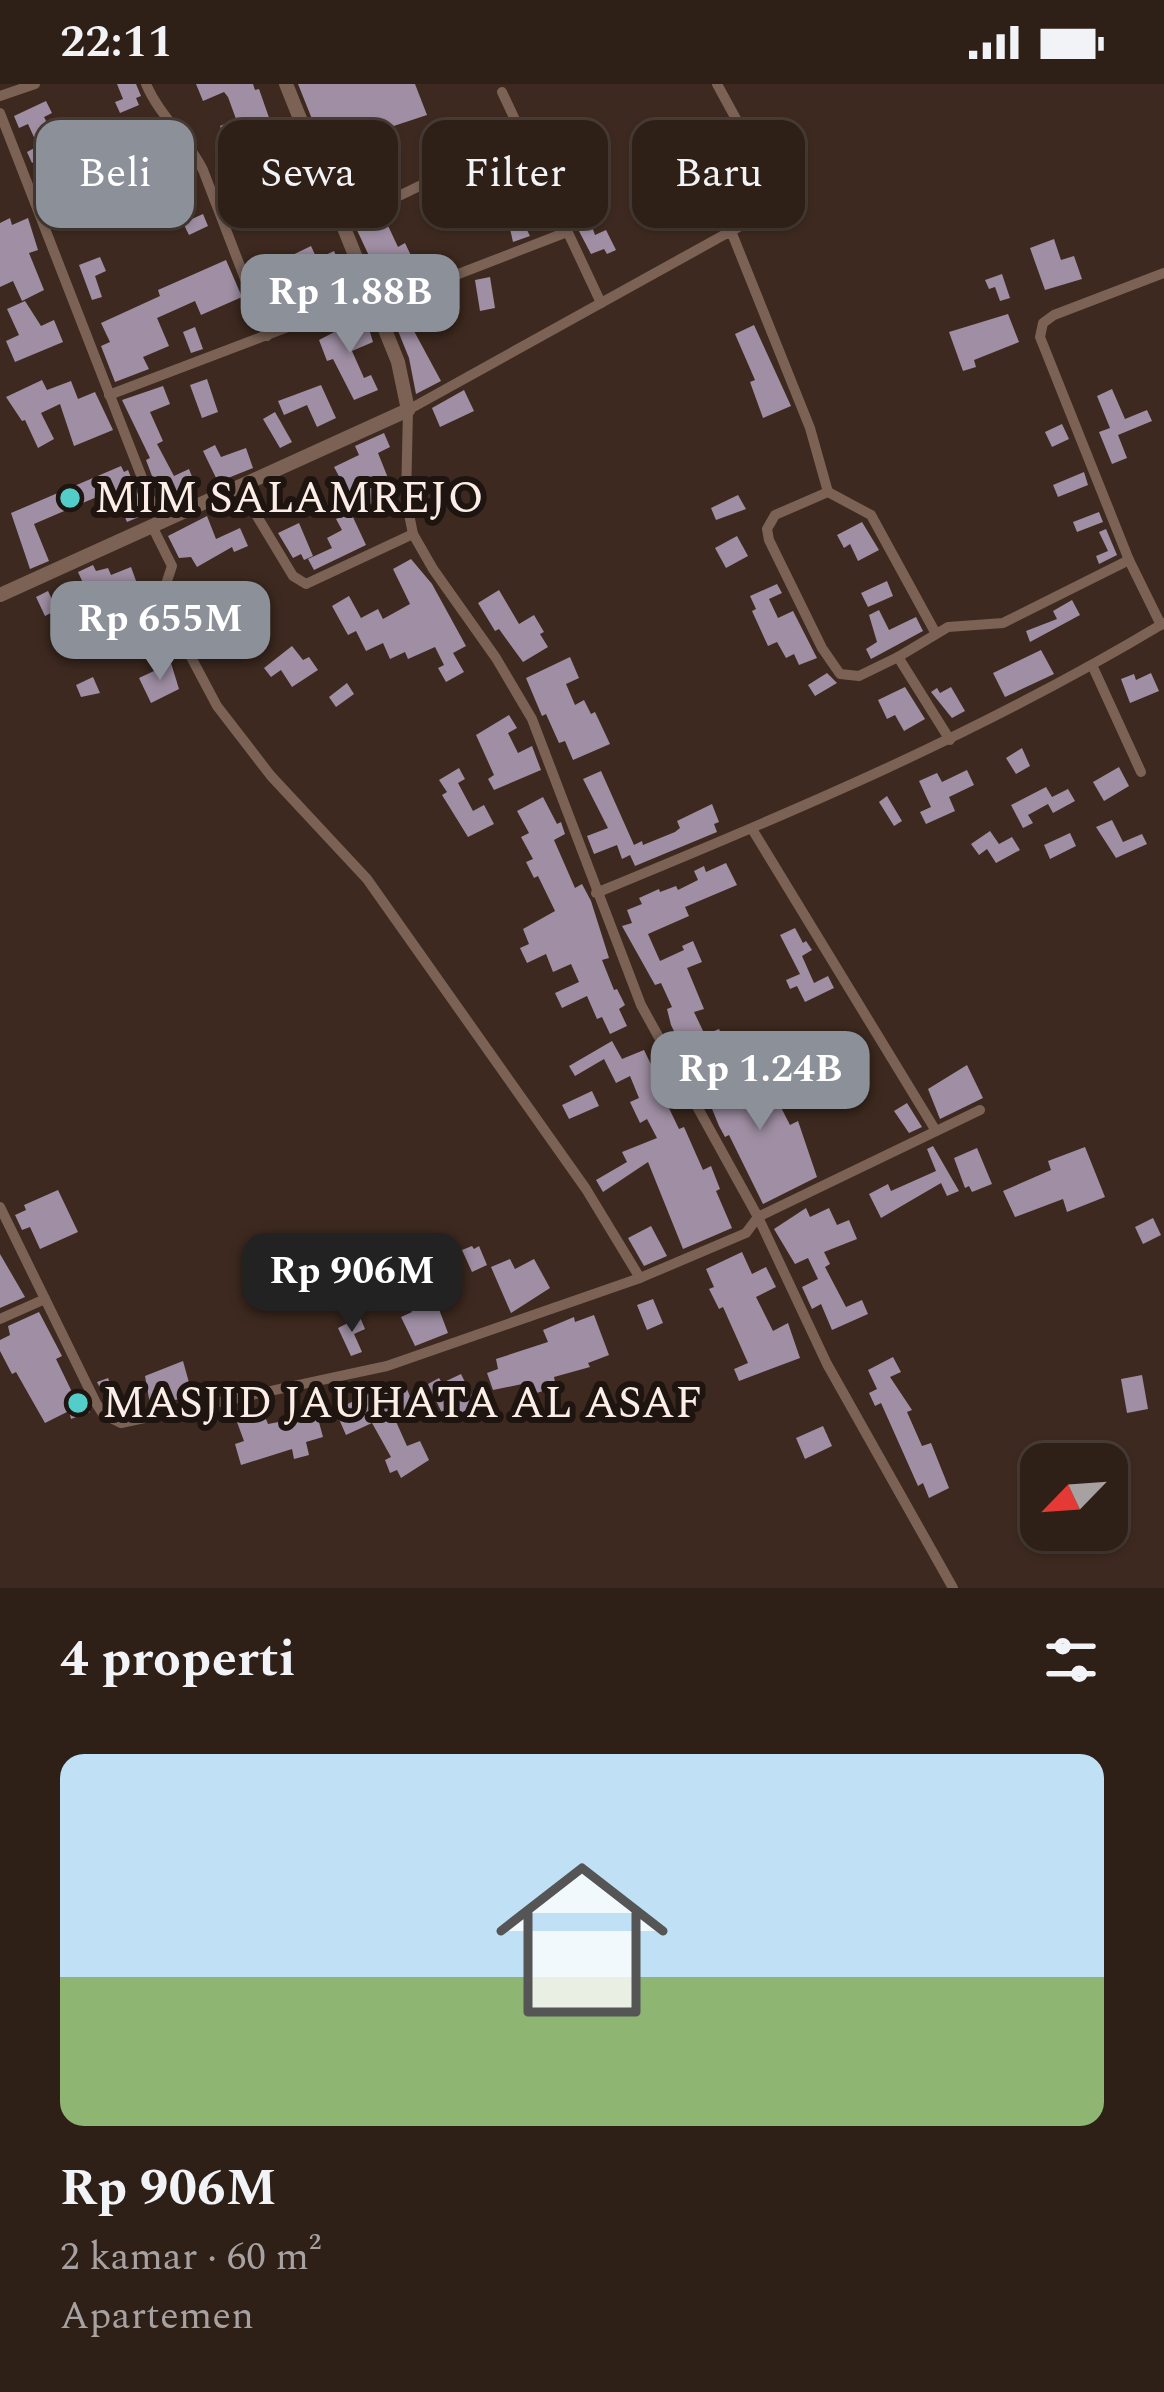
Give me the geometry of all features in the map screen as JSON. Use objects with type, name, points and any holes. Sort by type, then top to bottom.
[{"type":"street","points":[[0,97],[35,84]]},
{"type":"street","points":[[146,84],[164,118],[197,158],[267,336]]},
{"type":"street","points":[[286,84],[300,120]]},
{"type":"street","points":[[0,595],[408,410],[772,209],[778,196],[717,84]]},
{"type":"street","points":[[502,92],[515,120]]},
{"type":"street","points":[[0,113],[172,566],[163,593],[165,608],[217,706],[271,776],[367,879],[586,1190],[640,1278]]},
{"type":"street","points":[[343,228],[398,362],[408,410],[406,499],[413,534],[532,719],[641,1005],[758,1216],[827,1364],[953,1588]]},
{"type":"street","points":[[565,228],[602,303]]},
{"type":"street","points":[[731,231],[796,392],[828,492],[871,515],[935,632]]},
{"type":"street","points":[[109,395],[567,232]]},
{"type":"street","points":[[596,893],[888,771],[1162,624],[1130,560],[1040,337],[1043,323],[1054,315],[1164,273]]},
{"type":"street","points":[[240,488],[292,576],[306,584],[413,534]]},
{"type":"street","points":[[828,492],[775,515],[767,529],[822,648],[839,674],[859,676],[949,627],[1003,623],[1130,560]]},
{"type":"street","points":[[898,657],[950,740]]},
{"type":"street","points":[[1092,665],[1142,772]]},
{"type":"street","points":[[752,829],[937,1131]]},
{"type":"street","points":[[0,1207],[96,1403],[103,1414],[121,1423],[387,1366],[640,1278],[746,1233],[758,1216],[980,1110]]},
{"type":"street","points":[[0,1319],[45,1299]]},
{"type":"building","points":[[117,84],[136,84],[139,105],[120,113],[115,102],[123,99]]},
{"type":"building","points":[[196,84],[253,84],[270,120],[234,120],[224,92],[203,101]]},
{"type":"building","points":[[298,84],[415,84],[427,115],[398,125],[398,120],[312,120]]},
{"type":"building","points":[[46,101],[52,113],[46,120],[36,120],[36,142],[28,124],[19,128],[14,116]]},
{"type":"building","points":[[203,214],[208,226],[189,235],[186,228],[194,228],[194,218]]},
{"type":"building","points":[[10,218],[12,225],[28,218],[38,250],[29,253],[44,290],[22,301],[13,281],[0,287],[0,223]]},
{"type":"building","points":[[356,228],[389,228],[398,247],[405,243],[417,268],[404,273],[399,262],[377,273]]},
{"type":"building","points":[[510,228],[526,228],[530,236],[513,242]]},
{"type":"building","points":[[577,228],[592,228],[595,235],[606,230],[616,250],[591,254]]},
{"type":"building","points":[[1054,239],[1061,260],[1074,256],[1082,279],[1045,290],[1030,248]]},
{"type":"building","points":[[311,246],[317,259],[334,251],[344,274],[299,294],[278,262]]},
{"type":"building","points":[[100,257],[106,271],[95,276],[102,297],[92,300],[79,265]]},
{"type":"building","points":[[226,260],[242,297],[201,315],[195,301],[157,318],[169,346],[143,357],[149,369],[115,382],[101,346],[110,342],[101,323],[160,296],[158,290]]},
{"type":"building","points":[[1002,274],[1010,298],[1000,301],[995,287],[989,289],[985,280]]},
{"type":"building","points":[[490,277],[495,308],[480,311],[475,280]]},
{"type":"building","points":[[25,301],[41,326],[54,320],[63,342],[15,362],[6,341],[19,335],[7,309]]},
{"type":"building","points":[[401,307],[441,381],[416,394],[409,358],[390,311]]},
{"type":"building","points":[[1008,314],[1019,342],[974,360],[976,367],[963,371],[949,332]]},
{"type":"building","points":[[365,316],[373,342],[352,351],[364,378],[371,375],[378,390],[354,400],[333,359],[327,361],[319,340]]},
{"type":"building","points":[[754,325],[791,406],[763,418],[750,382],[755,380],[735,334]]},
{"type":"building","points":[[195,327],[203,349],[191,353],[183,332]]},
{"type":"building","points":[[207,379],[218,412],[202,418],[190,385]]},
{"type":"building","points":[[42,380],[47,390],[71,381],[78,399],[95,392],[113,430],[74,446],[60,404],[41,413],[54,439],[38,448],[25,420],[6,397]]},
{"type":"building","points":[[321,385],[336,418],[317,427],[307,405],[284,415],[278,401]]},
{"type":"building","points":[[163,386],[170,404],[150,412],[163,441],[157,444],[174,476],[189,469],[194,494],[164,508],[146,460],[150,458],[122,400]]},
{"type":"building","points":[[1112,389],[1125,419],[1147,410],[1152,421],[1118,435],[1127,458],[1112,464],[1099,432],[1110,428],[1097,396]]},
{"type":"building","points":[[464,390],[474,411],[440,427],[432,408]]},
{"type":"building","points":[[275,412],[292,442],[280,448],[263,419]]},
{"type":"building","points":[[1062,424],[1069,439],[1052,447],[1045,432]]},
{"type":"building","points":[[384,433],[390,447],[378,453],[394,493],[351,513],[366,545],[314,570],[308,559],[332,548],[327,538],[342,530],[336,519],[345,515],[331,485],[341,480],[334,467],[359,455],[355,446]]},
{"type":"building","points":[[215,445],[221,457],[246,448],[253,468],[218,482],[203,451]]},
{"type":"building","points":[[121,466],[124,472],[128,470],[146,514],[127,522],[113,490],[34,524],[49,561],[30,569],[11,513]]},
{"type":"building","points":[[1084,472],[1088,485],[1058,497],[1053,485]]},
{"type":"building","points":[[738,495],[746,509],[716,520],[711,508]]},
{"type":"building","points":[[1099,512],[1103,522],[1077,532],[1073,522]]},
{"type":"building","points":[[207,516],[216,539],[240,528],[248,546],[234,552],[232,547],[197,567],[191,557],[179,558],[168,536]]},
{"type":"building","points":[[862,522],[879,550],[858,561],[850,544],[844,548],[837,535]]},
{"type":"building","points":[[299,523],[313,556],[304,560],[301,554],[293,558],[278,533]]},
{"type":"building","points":[[1106,529],[1117,555],[1099,564],[1096,556],[1108,551],[1099,532]]},
{"type":"building","points":[[737,536],[748,556],[726,568],[715,548]]},
{"type":"building","points":[[411,559],[432,584],[466,646],[453,653],[464,672],[446,682],[435,647],[408,659],[405,652],[390,659],[383,643],[366,651],[356,631],[348,635],[332,606],[349,596],[361,618],[378,609],[383,619],[410,604],[393,569]]},
{"type":"building","points":[[93,565],[96,571],[108,568],[111,575],[131,567],[139,589],[121,597],[119,592],[85,610],[72,587],[83,583],[78,572]]},
{"type":"building","points":[[887,581],[893,596],[868,607],[861,593]]},
{"type":"building","points":[[777,584],[782,593],[769,599],[778,618],[793,611],[817,658],[799,665],[794,654],[786,658],[777,642],[768,646],[750,596]]},
{"type":"building","points":[[499,590],[519,624],[534,615],[544,632],[540,634],[548,647],[523,662],[478,603]]},
{"type":"building","points":[[48,591],[57,610],[45,616],[36,597]]},
{"type":"building","points":[[1072,600],[1080,615],[1030,642],[1026,631],[1057,619],[1053,611]]},
{"type":"building","points":[[879,610],[889,630],[916,617],[923,631],[871,659],[866,649],[877,642],[869,615]]},
{"type":"building","points":[[137,623],[143,636],[154,631],[160,645],[135,656],[123,629]]},
{"type":"building","points":[[292,646],[318,670],[292,687],[281,670],[271,677],[264,668]]},
{"type":"building","points":[[1041,650],[1054,674],[1005,697],[993,673]]},
{"type":"building","points":[[570,657],[579,678],[566,684],[575,705],[584,700],[591,714],[595,712],[610,744],[573,760],[546,714],[542,716],[526,678]]},
{"type":"building","points":[[171,663],[179,689],[151,703],[139,678]]},
{"type":"building","points":[[827,673],[837,683],[815,696],[808,685]]},
{"type":"building","points":[[1151,673],[1159,691],[1130,703],[1121,679],[1134,674],[1136,680]]},
{"type":"building","points":[[93,677],[100,693],[81,697],[76,685]]},
{"type":"building","points":[[347,683],[354,694],[336,707],[329,697]]},
{"type":"building","points":[[905,687],[925,719],[904,731],[895,715],[887,719],[878,700]]},
{"type":"building","points":[[951,687],[965,711],[952,718],[931,692]]},
{"type":"building","points":[[509,715],[517,728],[508,733],[518,753],[532,746],[541,770],[494,790],[488,779],[494,775],[476,735]]},
{"type":"building","points":[[1022,748],[1030,766],[1016,774],[1006,758]]},
{"type":"building","points":[[1119,767],[1129,786],[1104,801],[1093,782]]},
{"type":"building","points":[[459,768],[465,779],[458,783],[473,811],[484,805],[494,824],[468,837],[442,795],[447,792],[439,780]]},
{"type":"building","points":[[967,770],[974,785],[949,797],[955,811],[926,824],[920,812],[931,807],[919,781],[937,773],[942,782]]},
{"type":"building","points":[[601,771],[634,845],[675,832],[680,828],[677,821],[712,804],[719,822],[714,824],[717,832],[635,866],[630,855],[622,859],[617,845],[594,854],[587,836],[608,828],[583,779]]},
{"type":"building","points":[[1046,787],[1052,797],[1068,789],[1075,801],[1053,813],[1048,804],[1028,815],[1033,823],[1023,828],[1011,805]]},
{"type":"building","points":[[887,796],[902,821],[894,826],[879,802]]},
{"type":"building","points":[[543,797],[557,824],[561,822],[565,834],[554,840],[575,888],[582,884],[591,901],[609,958],[602,960],[625,1005],[619,1009],[627,1026],[610,1034],[587,996],[562,1008],[555,993],[579,982],[571,964],[553,972],[546,954],[527,963],[520,948],[529,944],[523,929],[555,911],[526,862],[533,859],[521,837],[529,833],[517,811]]},
{"type":"building","points":[[1112,820],[1123,842],[1142,834],[1147,844],[1116,858],[1096,827]]},
{"type":"building","points":[[990,831],[999,844],[1012,837],[1020,850],[996,863],[987,849],[979,855],[971,844]]},
{"type":"building","points":[[1070,833],[1076,846],[1050,859],[1044,845]]},
{"type":"building","points":[[726,863],[737,885],[685,907],[689,916],[648,934],[660,961],[693,941],[702,962],[687,968],[704,1009],[694,1012],[705,1035],[719,1029],[727,1046],[688,1060],[671,1025],[667,1009],[672,1007],[661,983],[655,985],[622,926],[632,923],[627,910],[642,904],[639,898],[659,889],[676,886],[678,890],[698,880],[694,871],[704,866],[706,872]]},
{"type":"building","points":[[795,928],[812,950],[802,956],[814,983],[828,976],[834,988],[805,1002],[797,986],[790,989],[786,980],[800,974],[780,935]]},
{"type":"building","points":[[612,1041],[622,1059],[644,1050],[679,1129],[684,1127],[703,1170],[711,1166],[732,1228],[683,1249],[648,1162],[603,1192],[596,1180],[627,1162],[622,1152],[657,1138],[647,1119],[640,1123],[630,1102],[639,1098],[630,1076],[616,1083],[604,1059],[575,1076],[569,1066]]},
{"type":"building","points":[[967,1065],[983,1098],[940,1119],[928,1089]]},
{"type":"building","points":[[730,1066],[738,1083],[763,1072],[790,1125],[798,1121],[817,1177],[763,1204],[729,1135],[725,1137],[719,1126],[700,1079]]},
{"type":"building","points":[[592,1091],[599,1106],[569,1119],[562,1105]]},
{"type":"building","points":[[907,1103],[922,1127],[909,1133],[894,1111]]},
{"type":"building","points":[[933,1146],[959,1191],[947,1196],[941,1183],[881,1218],[869,1194],[888,1184],[891,1191],[936,1171],[927,1149]]},
{"type":"building","points":[[1085,1147],[1105,1197],[1067,1212],[1063,1199],[1015,1217],[1003,1191],[1051,1170],[1048,1161]]},
{"type":"building","points":[[977,1148],[992,1184],[972,1192],[969,1186],[965,1188],[954,1158]]},
{"type":"building","points":[[58,1190],[78,1232],[40,1249],[30,1227],[22,1230],[15,1215],[26,1210],[24,1205]]},
{"type":"building","points":[[806,1208],[810,1217],[829,1208],[837,1225],[849,1220],[857,1239],[824,1252],[830,1264],[825,1267],[846,1307],[862,1300],[868,1314],[832,1330],[821,1304],[812,1309],[802,1287],[818,1279],[808,1258],[795,1264],[774,1229]]},
{"type":"building","points":[[1153,1218],[1161,1235],[1143,1244],[1135,1227]]},
{"type":"building","points":[[651,1226],[667,1256],[644,1266],[628,1238]]},
{"type":"building","points":[[479,1246],[487,1265],[472,1272],[462,1250]]},
{"type":"building","points":[[742,1252],[752,1274],[766,1267],[776,1287],[756,1297],[773,1331],[788,1323],[800,1358],[739,1381],[734,1369],[748,1363],[723,1307],[719,1309],[709,1289],[714,1287],[706,1269]]},
{"type":"building","points":[[0,1254],[25,1297],[0,1308]]},
{"type":"building","points":[[510,1259],[515,1269],[534,1259],[550,1288],[511,1313],[491,1267]]},
{"type":"building","points":[[434,1296],[448,1333],[415,1346],[401,1317],[412,1312],[408,1306]]},
{"type":"building","points":[[653,1299],[663,1323],[647,1330],[637,1305]]},
{"type":"building","points":[[39,1312],[62,1356],[56,1359],[72,1392],[79,1390],[90,1412],[71,1419],[69,1411],[45,1423],[0,1351],[0,1340],[10,1335],[8,1326]]},
{"type":"building","points":[[594,1315],[609,1355],[588,1363],[590,1367],[554,1377],[556,1387],[530,1395],[527,1383],[493,1390],[487,1373],[498,1369],[496,1359],[548,1342],[543,1330],[574,1317],[575,1322]]},
{"type":"building","points":[[360,1317],[365,1329],[354,1334],[362,1352],[351,1356],[338,1328]]},
{"type":"building","points":[[893,1357],[901,1372],[890,1377],[912,1410],[907,1412],[922,1446],[931,1443],[949,1488],[929,1498],[923,1483],[918,1486],[881,1403],[875,1406],[869,1393],[877,1389],[868,1370]]},
{"type":"building","points":[[183,1361],[193,1397],[150,1404],[145,1376]]},
{"type":"building","points":[[461,1374],[479,1410],[465,1417],[455,1409],[443,1415],[428,1384]]},
{"type":"building","points":[[1142,1375],[1148,1409],[1127,1413],[1121,1379]]},
{"type":"building","points":[[108,1378],[118,1403],[110,1407],[97,1382]]},
{"type":"building","points":[[404,1382],[414,1406],[393,1415],[407,1446],[420,1441],[429,1460],[401,1478],[397,1470],[390,1473],[385,1460],[391,1457],[372,1423],[346,1435],[335,1410]]},
{"type":"building","points":[[264,1414],[268,1424],[317,1415],[323,1437],[306,1442],[309,1455],[294,1459],[292,1449],[241,1465],[235,1444],[244,1441],[237,1422]]},
{"type":"building","points":[[823,1426],[832,1446],[805,1459],[796,1438]]},
{"type":"place","name":"MIM SALAMREJO","points":[[70,498]]},
{"type":"place","name":"MASJID JAUHATA AL ASAF","points":[[78,1403]]}]
